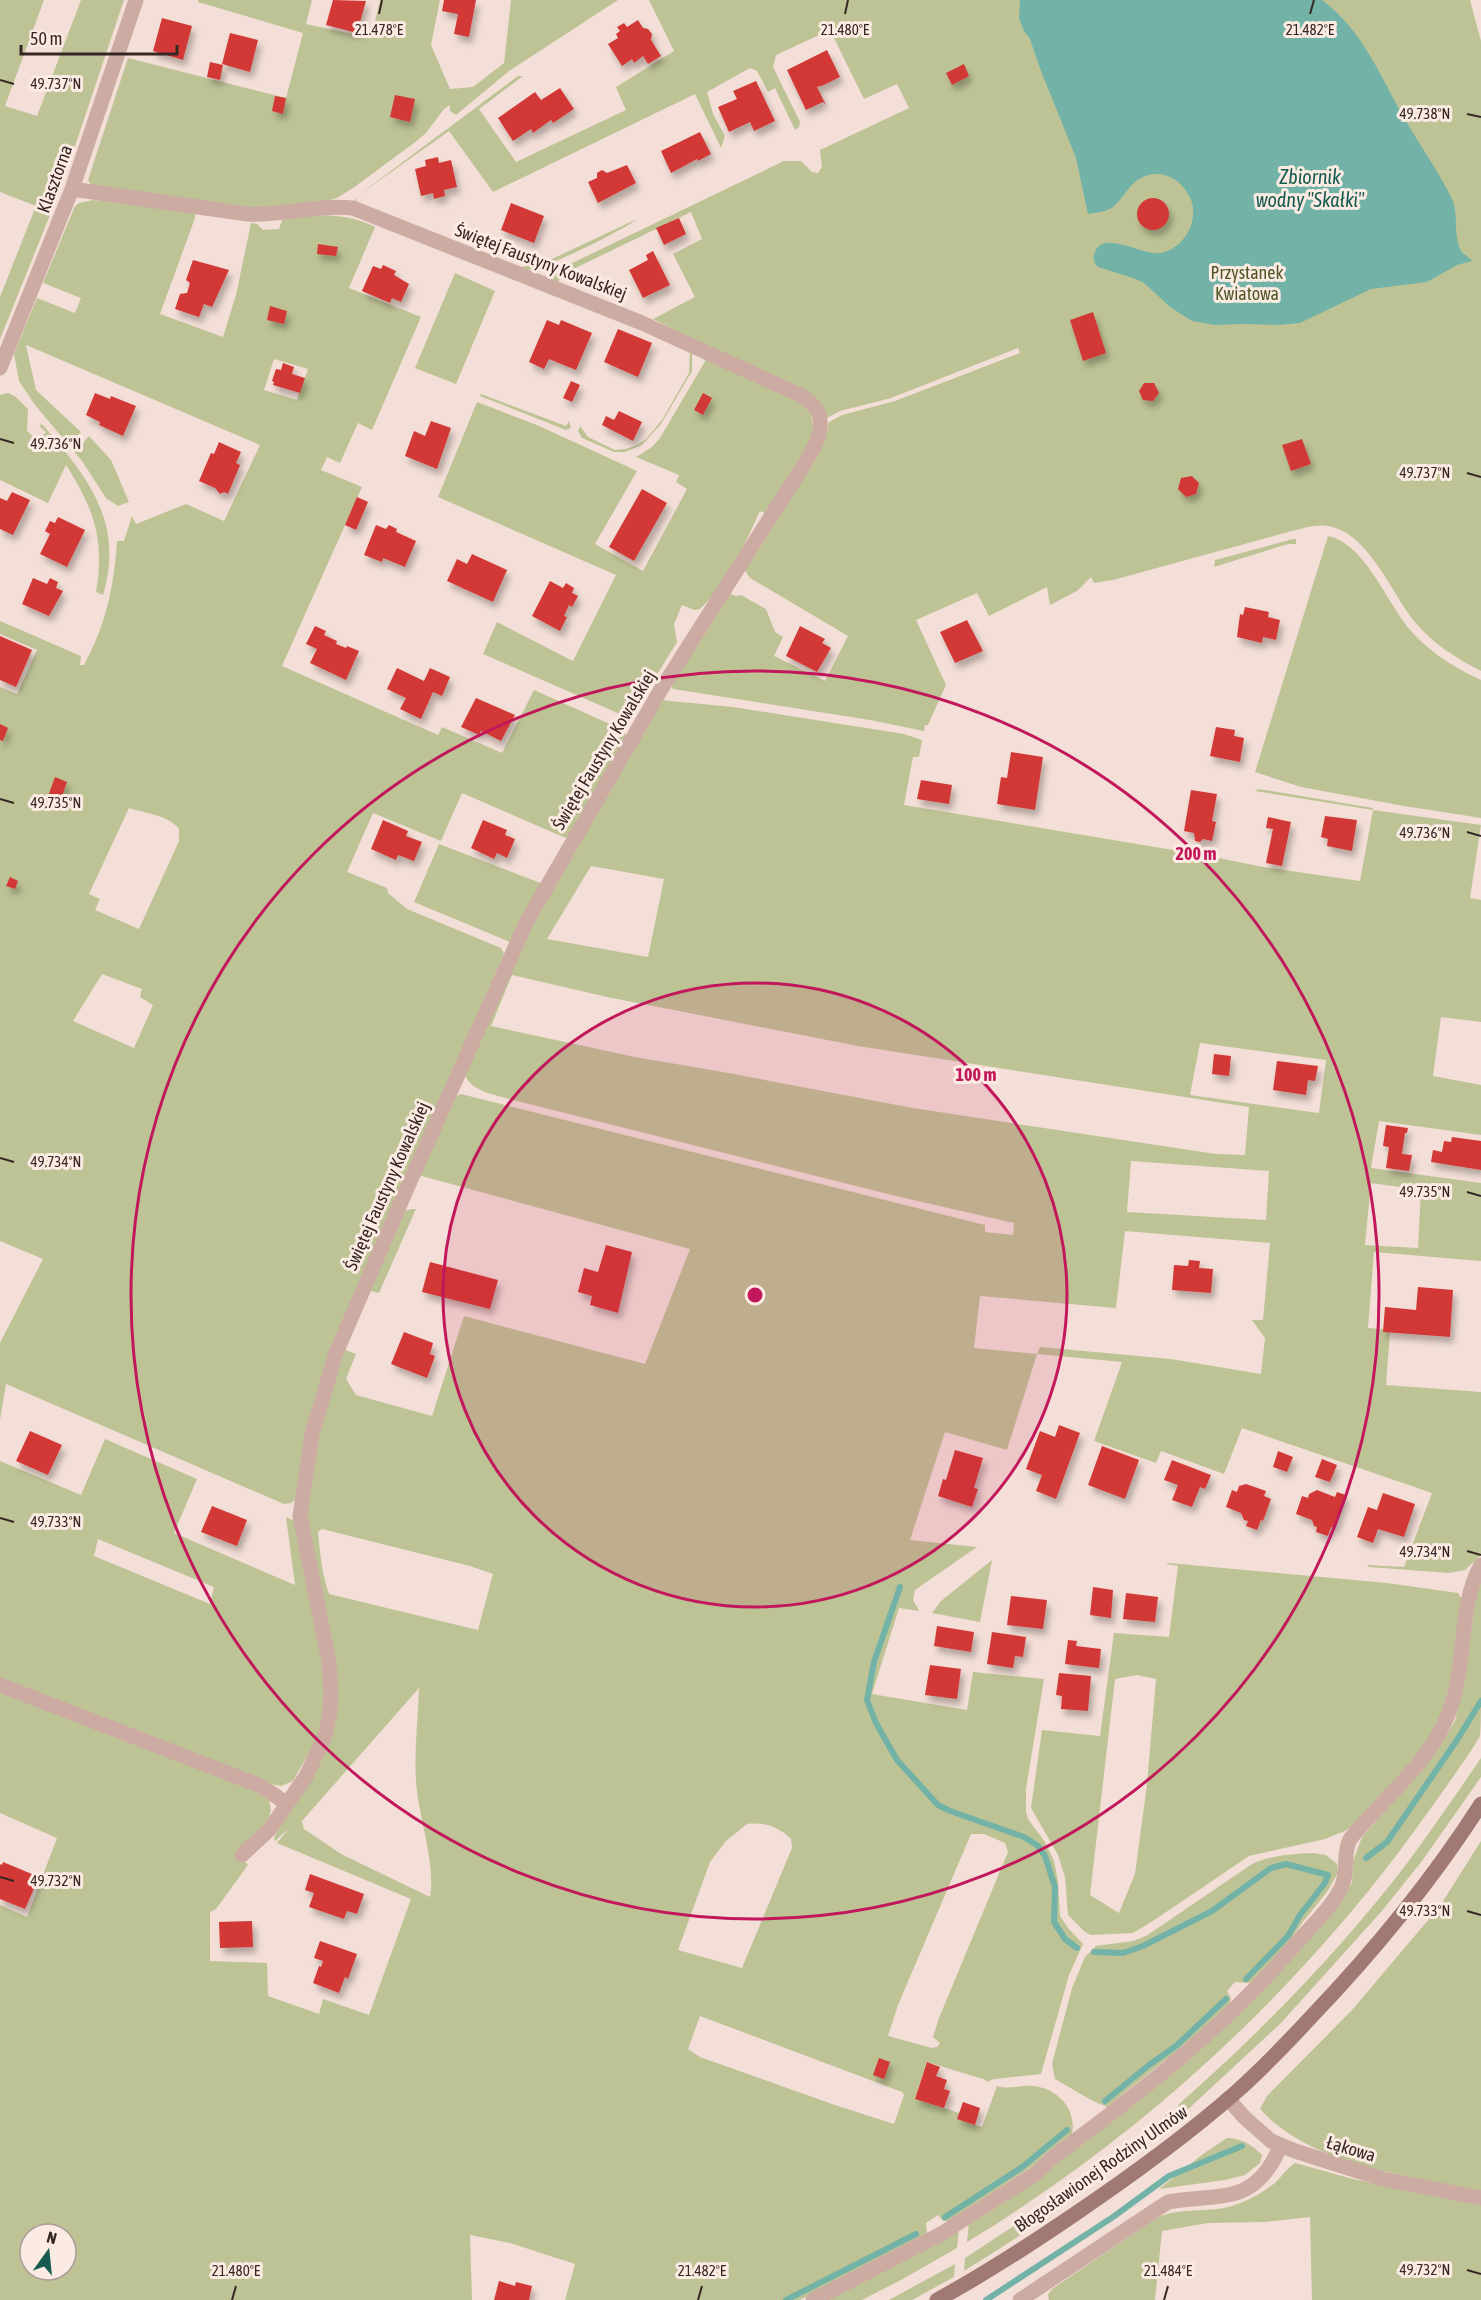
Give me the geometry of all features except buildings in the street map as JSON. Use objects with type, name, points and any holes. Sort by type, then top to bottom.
[{"type":"main road","name":"Błogosławionej Rodziny Ulmów","points":[[937,2300],[1104,2195],[1180,2139],[1228,2099],[1276,2054],[1345,1982],[1426,1886],[1481,1803]]},
{"type":"street","name":"Klasztorna","points":[[0,368],[72,189],[136,0]]},
{"type":"street","name":"Świętej Faustyny Kowalskiej","points":[[72,189],[248,214],[353,208],[652,327],[790,390],[805,397],[812,404],[821,424],[820,436],[810,455],[660,691],[520,933],[336,1353],[312,1434],[300,1516],[326,1636],[330,1673],[330,1710],[324,1738],[302,1781],[285,1803],[270,1829],[242,1855]]},
{"type":"street","points":[[813,2300],[941,2234],[1038,2172],[1052,2158],[1179,2061],[1251,1993],[1291,1950],[1340,1890],[1345,1877],[1347,1848],[1350,1839],[1409,1774],[1441,1731],[1453,1702],[1472,1585],[1481,1565]]},
{"type":"street","points":[[0,1685],[256,1784],[285,1803]]},
{"type":"street","name":"Łąkowa","points":[[1228,2099],[1257,2129],[1271,2141],[1281,2145],[1327,2163],[1383,2179],[1481,2198]]},
{"type":"street","points":[[1027,2298],[1168,2202],[1231,2195],[1248,2188],[1261,2180],[1269,2170],[1281,2145]]},
{"type":"green space","points":[[0,0],[44,0],[5,106],[37,116],[81,0],[124,0],[61,188],[0,339],[0,297],[36,206],[0,192]]},
{"type":"green space","points":[[198,0],[312,0],[306,24],[371,38],[380,0],[440,0],[431,45],[450,89],[473,87],[504,63],[511,0],[618,0],[509,71],[456,115],[450,111],[450,105],[444,109],[426,133],[414,143],[337,198],[320,203],[250,208],[92,186],[88,180],[128,58],[286,98],[303,33],[198,2]]},
{"type":"green space","name":"Przystanek Kwiatowa","points":[[649,0],[1470,0],[1481,41],[1481,671],[1445,650],[1422,630],[1406,610],[1378,566],[1356,540],[1343,531],[1328,526],[1319,526],[1292,531],[1113,580],[1094,583],[1091,577],[1077,591],[1050,605],[1047,587],[989,616],[977,593],[916,620],[946,685],[924,731],[870,720],[673,689],[671,684],[730,593],[735,596],[741,595],[766,609],[775,632],[783,637],[774,656],[825,681],[848,636],[750,578],[744,569],[827,431],[829,422],[842,415],[895,401],[1020,353],[1018,348],[891,398],[840,411],[827,418],[820,404],[653,319],[695,297],[673,254],[702,239],[691,212],[563,274],[557,284],[552,282],[555,274],[566,266],[784,161],[801,161],[812,172],[818,173],[822,167],[820,150],[909,108],[897,84],[864,99],[830,30],[776,55],[773,67],[800,122],[799,127],[795,130],[775,88],[768,92],[757,71],[750,68],[707,92],[713,114],[725,136],[721,148],[695,94],[493,192],[449,131],[356,197],[518,76],[523,76],[479,109],[516,162],[626,110],[616,87],[674,51]]},
{"type":"green space","points":[[93,200],[195,211],[195,218],[160,314],[223,337],[236,295],[251,223],[257,224],[263,230],[279,229],[283,217],[319,215],[342,217],[375,227],[349,288],[421,317],[372,430],[358,423],[340,463],[327,457],[321,470],[362,487],[282,666],[438,735],[442,727],[502,753],[534,690],[621,729],[627,737],[568,839],[462,793],[441,841],[373,813],[347,872],[387,888],[388,893],[407,909],[501,948],[504,954],[373,1252],[296,1499],[291,1503],[284,1504],[6,1384],[0,1420],[0,1343],[43,1259],[0,1241],[0,687],[17,694],[37,650],[0,634],[0,621],[81,656],[80,665],[84,665],[106,612],[117,541],[124,541],[132,516],[136,524],[186,504],[224,521],[260,445],[26,345],[36,390],[81,432],[77,436],[83,443],[89,436],[111,460],[129,502],[118,506],[106,498],[82,461],[35,405],[19,381],[14,354],[37,298],[75,313],[81,298],[43,283],[75,206]],"holes":[[[274,359],[308,369],[297,400],[264,390]],[[129,808],[163,818],[175,824],[179,829],[179,841],[139,929],[95,910],[100,899],[89,894]],[[102,974],[142,989],[140,997],[153,1005],[134,1048],[73,1021]]]},
{"type":"green space","points":[[637,219],[603,239],[555,261],[533,269],[519,268],[554,258]]},
{"type":"green space","points":[[455,273],[495,291],[456,384],[415,368]]},
{"type":"green space","points":[[690,351],[692,352],[692,371],[661,424],[642,445],[625,452],[614,452],[582,438],[578,431],[580,426],[588,437],[615,450],[626,449],[646,439],[662,420],[689,373]]},
{"type":"green space","points":[[707,358],[802,404],[810,412],[815,433],[767,514],[760,511],[719,588],[700,609],[694,610],[682,605],[674,624],[677,642],[639,704],[620,714],[483,654],[497,622],[573,661],[616,575],[438,497],[477,402],[537,425],[637,471],[595,544],[643,571],[687,489],[676,482],[679,475],[636,457],[652,447],[660,438]]},
{"type":"green space","points":[[8,393],[16,397],[28,409],[27,431],[39,441],[46,432],[39,426],[42,424],[74,462],[98,502],[109,545],[109,569],[103,595],[96,592],[99,556],[95,526],[84,496],[66,465],[48,503],[0,480],[0,395]]},
{"type":"green space","points":[[481,394],[566,426],[569,421],[571,428],[566,430],[480,396]]},
{"type":"green space","points":[[1328,536],[1354,550],[1375,576],[1403,620],[1420,640],[1444,660],[1481,680],[1481,818],[1301,787],[1255,772]]},
{"type":"green space","points":[[1296,539],[1296,544],[1288,544],[1214,567],[1215,560]]},
{"type":"green space","points":[[660,700],[733,707],[904,734],[922,740],[919,757],[913,757],[904,805],[1263,867],[1360,881],[1373,810],[1481,825],[1470,898],[1481,900],[1481,1022],[1441,1017],[1433,1076],[1481,1085],[1481,1135],[1379,1121],[1371,1168],[1481,1183],[1481,1261],[1374,1252],[1368,1328],[1390,1332],[1386,1385],[1481,1392],[1481,1555],[1465,1570],[1449,1573],[1369,1567],[1367,1565],[1404,1567],[1432,1493],[1242,1428],[1224,1474],[1161,1451],[1156,1463],[1094,1441],[1122,1362],[1037,1354],[1007,1450],[945,1432],[910,1540],[977,1547],[915,1590],[913,1600],[919,1611],[899,1608],[872,1694],[967,1710],[973,1672],[1044,1679],[1026,1789],[1026,1811],[1028,1819],[1045,1842],[1054,1861],[1058,1881],[1060,1916],[1083,1944],[1069,1975],[1041,2074],[994,2079],[987,2082],[927,2062],[915,2098],[959,2113],[975,2125],[982,2127],[997,2086],[1042,2088],[1058,2096],[1064,2102],[1072,2117],[1072,2134],[1036,2164],[949,2221],[943,2221],[938,2215],[926,2223],[927,2233],[800,2300],[565,2300],[575,2264],[510,2243],[470,2235],[472,2300],[0,2300],[0,1905],[27,1917],[57,1838],[0,1813],[0,1690],[244,1784],[269,1800],[271,1810],[269,1817],[243,1860],[248,1865],[216,1909],[210,1912],[210,1961],[267,1963],[268,1996],[319,2014],[323,1999],[369,2015],[411,1899],[277,1843],[289,1828],[275,1841],[274,1838],[330,1735],[306,1520],[312,1457],[343,1349],[356,1354],[346,1379],[356,1395],[432,1416],[464,1316],[645,1364],[690,1249],[418,1175],[456,1096],[461,1094],[985,1225],[985,1232],[1013,1235],[1014,1223],[900,1197],[490,1094],[473,1086],[465,1076],[524,934]],"holes":[[[591,866],[664,879],[648,957],[547,939]],[[512,975],[607,997],[858,1046],[1249,1107],[1245,1155],[1216,1154],[913,1108],[635,1057],[491,1026]],[[1200,1043],[1326,1060],[1319,1113],[1190,1095]],[[1131,1161],[1269,1171],[1266,1220],[1127,1212]],[[1371,1183],[1421,1190],[1418,1248],[1365,1245]],[[1125,1231],[1270,1243],[1263,1320],[1252,1320],[1265,1338],[1261,1374],[1171,1359],[1040,1347],[1037,1354],[974,1348],[980,1296],[1116,1308]],[[322,1529],[470,1566],[493,1574],[478,1630],[329,1594],[323,1571],[318,1532]],[[419,1688],[416,1781],[431,1869],[430,1897],[341,1854],[304,1829],[302,1821]],[[747,1824],[770,1826],[791,1839],[792,1848],[742,1968],[678,1950],[710,1862],[726,1841]],[[971,1834],[984,1834],[1005,1843],[1008,1852],[939,2018],[933,2037],[940,2043],[937,2047],[932,2048],[888,2036],[898,2005]],[[700,2016],[902,2092],[904,2095],[894,2124],[700,2057],[688,2049]]]},
{"type":"green space","points":[[1259,789],[1373,808],[1373,810],[1255,791]]},
{"type":"green space","points":[[439,844],[543,884],[510,942],[414,902]]},
{"type":"green space","points":[[416,1209],[379,1293],[367,1290],[401,1212]]},
{"type":"green space","points":[[105,1439],[197,1479],[174,1533],[295,1585],[286,1517],[295,1521],[316,1614],[326,1697],[321,1731],[293,1781],[281,1786],[266,1783],[0,1680],[0,1461],[81,1495]],"holes":[[[98,1539],[214,1587],[210,1604],[94,1556]]]},
{"type":"green space","points":[[992,1560],[980,1622],[932,1613],[941,1601]]},
{"type":"green space","points":[[1166,1564],[1387,1583],[1458,1593],[1462,1599],[1450,1684],[1440,1718],[1424,1747],[1375,1803],[1345,1831],[1325,1839],[1249,1856],[1133,1933],[1091,1935],[1068,1915],[1065,1877],[1058,1855],[1031,1808],[1042,1730],[1100,1736],[1114,1633],[1169,1637],[1178,1566]],"holes":[[[1137,1675],[1156,1679],[1147,1784],[1135,1874],[1119,1913],[1090,1895],[1115,1679]]]},
{"type":"green space","points":[[1481,1573],[1480,1736],[1399,1852],[1305,1964],[1201,2067],[1089,2160],[967,2242],[969,2222],[1038,2178],[1143,2098],[1341,1900],[1352,1883],[1353,1861],[1362,1837],[1432,1758],[1455,1721],[1465,1675],[1476,1592]]},
{"type":"green space","points":[[1481,1758],[1481,1777],[1422,1861],[1381,1912],[1281,2023],[1184,2113],[1178,2105],[1270,2019],[1382,1895]]},
{"type":"green space","points":[[1481,1841],[1481,2191],[1363,2166],[1334,2156],[1306,2144],[1281,2128],[1260,2109],[1267,2096],[1352,2010],[1440,1906]]},
{"type":"green space","points":[[1313,1853],[1326,1855],[1337,1864],[1338,1873],[1327,1892],[1287,1945],[1250,1983],[1235,1982],[1227,1991],[1231,1998],[1229,2005],[1170,2059],[1164,2061],[1107,2107],[1055,2079],[1052,2064],[1072,1988],[1085,1957],[1096,1946],[1133,1941],[1146,1936],[1259,1861]]},
{"type":"green space","points":[[1169,2113],[1175,2120],[1099,2181],[964,2271],[965,2258],[1069,2190]]},
{"type":"green space","points":[[1227,2138],[1242,2141],[1254,2148],[1262,2155],[1260,2163],[1245,2175],[1159,2189],[1203,2154]]},
{"type":"green space","points":[[1295,2163],[1353,2179],[1481,2205],[1481,2300],[1312,2300],[1310,2217],[1265,2222],[1208,2223],[1162,2231],[1155,2300],[1049,2300],[1048,2295],[1052,2289],[1158,2217],[1175,2212],[1224,2208],[1237,2204],[1270,2187]]},
{"type":"green space","points":[[959,2229],[957,2248],[901,2280],[862,2300],[826,2300]]},
{"type":"green space","points":[[955,2264],[954,2277],[912,2300],[889,2300]]},
{"type":"water","name":"Zbiornik wodny \"Skałki\"","points":[[1020,0],[1322,0],[1336,12],[1359,39],[1441,178],[1454,205],[1460,249],[1472,261],[1457,265],[1427,282],[1371,289],[1300,323],[1278,325],[1215,325],[1192,321],[1170,307],[1144,283],[1098,267],[1094,262],[1094,255],[1098,247],[1104,243],[1113,243],[1152,253],[1164,252],[1176,246],[1183,240],[1190,228],[1193,216],[1191,200],[1187,192],[1175,180],[1160,174],[1151,174],[1135,182],[1110,209],[1088,214],[1076,158],[1030,39],[1019,19]]},
{"type":"waterway","points":[[900,1587],[874,1662],[867,1700],[876,1723],[897,1760],[938,1805],[1024,1837],[1038,1846],[1045,1856],[1055,1887],[1054,1922],[1065,1939],[1077,1948]]},
{"type":"waterway","points":[[1366,1858],[1387,1842],[1481,1701]]},
{"type":"waterway","points":[[1094,1952],[1123,1953],[1143,1946],[1212,1911],[1271,1868],[1286,1864],[1328,1875],[1325,1883],[1300,1915],[1288,1936],[1246,1979]]},
{"type":"waterway","points":[[1105,2101],[1176,2046],[1226,1999]]},
{"type":"waterway","points":[[945,2217],[1021,2168],[1067,2130]]},
{"type":"waterway","points":[[986,2300],[1113,2217],[1169,2176],[1242,2146]]},
{"type":"waterway","points":[[786,2300],[916,2234]]}]
